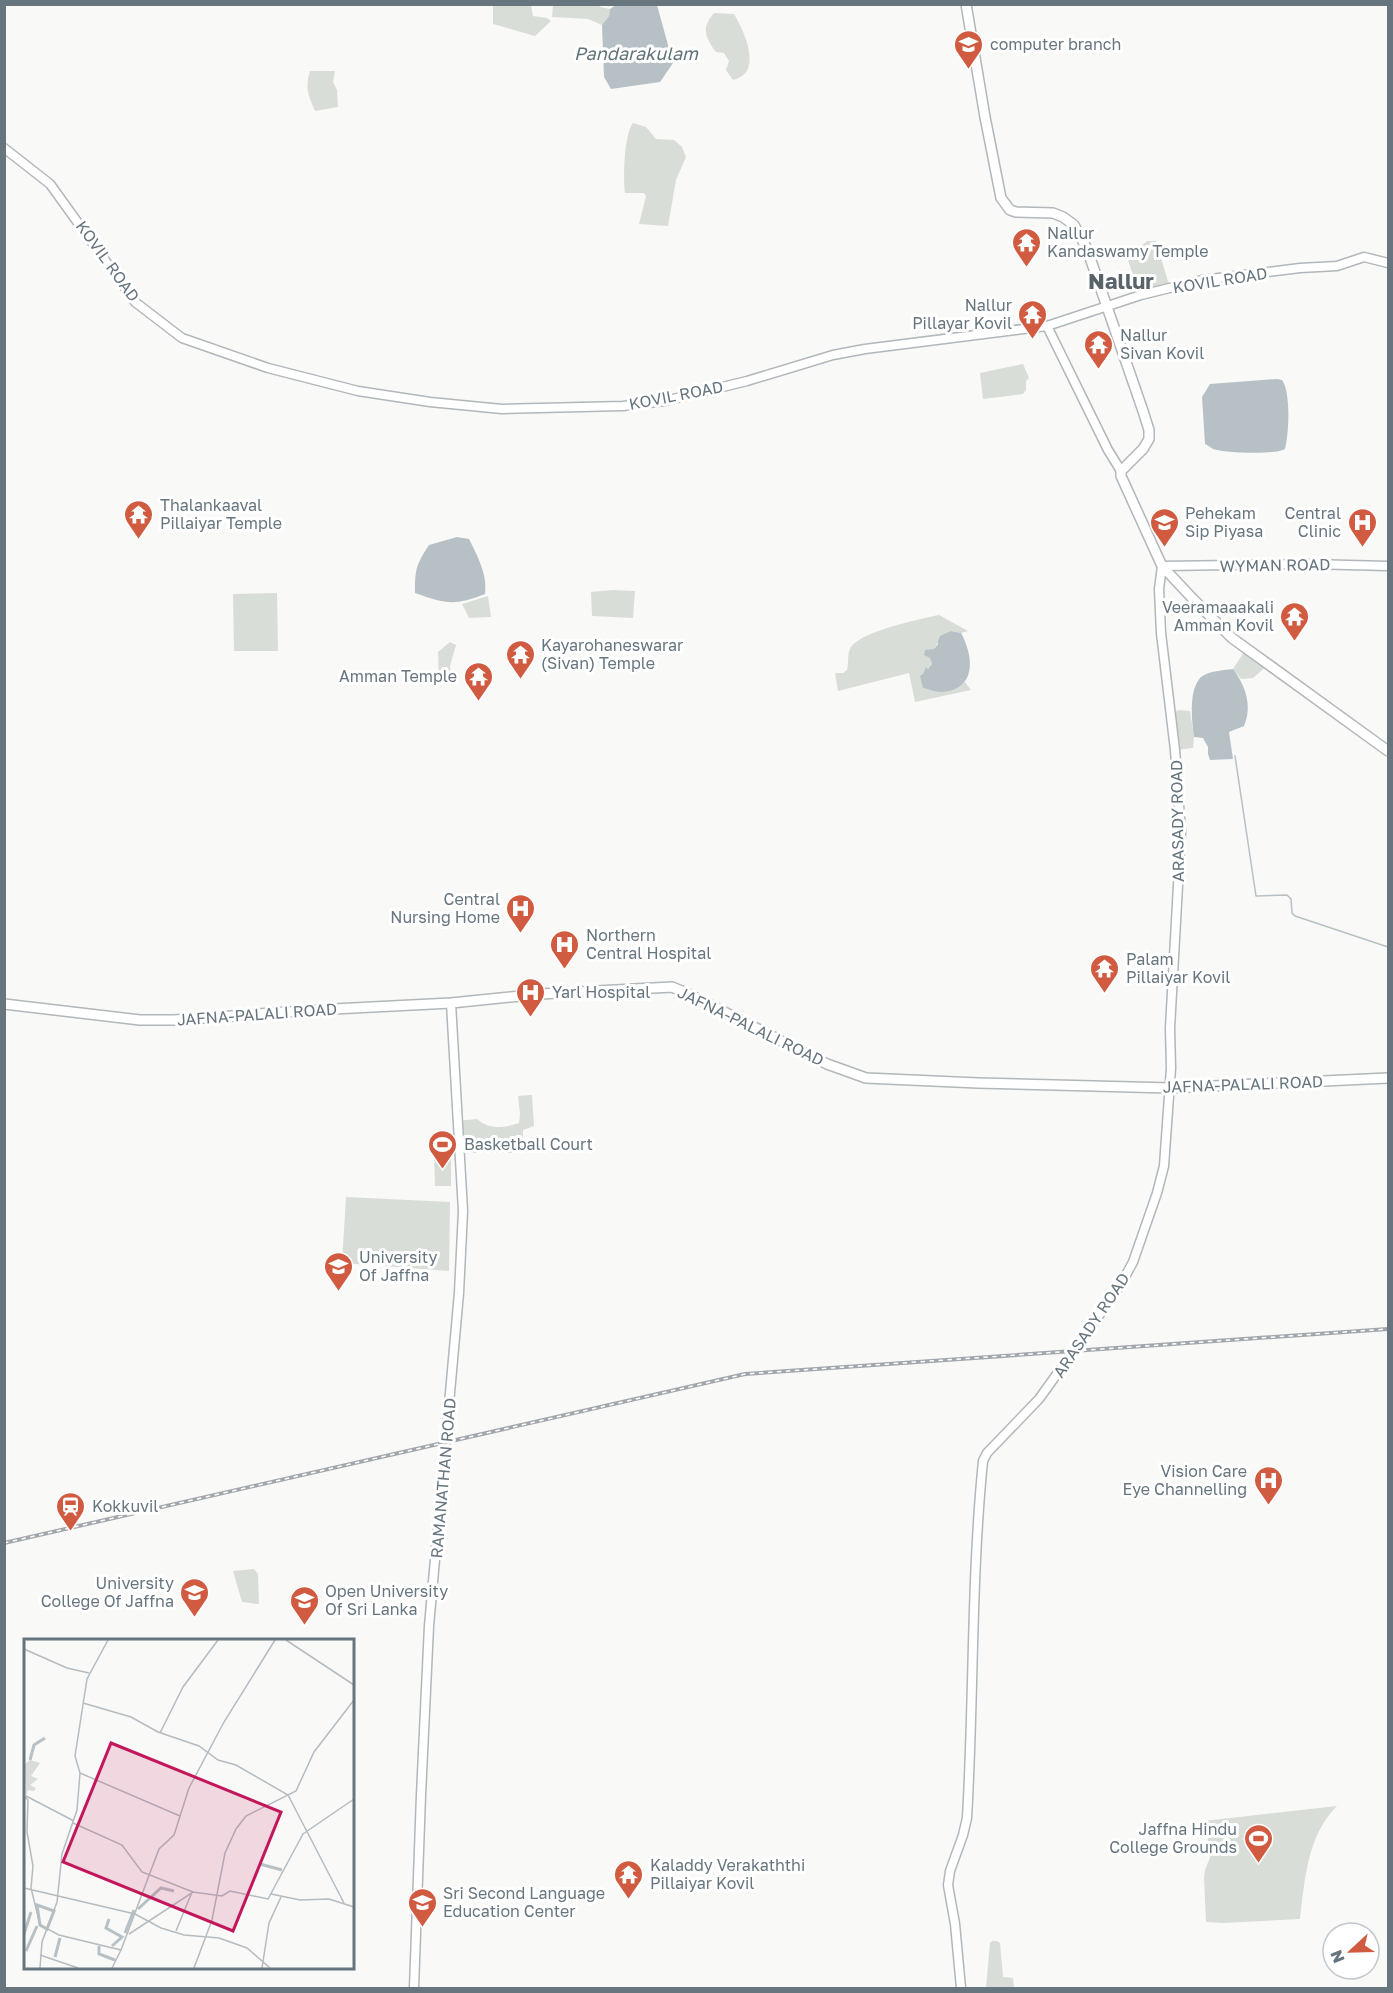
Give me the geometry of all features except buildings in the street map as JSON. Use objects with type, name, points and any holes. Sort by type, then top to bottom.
[{"type":"main road","points":[[966,4],[984,117],[1001,198],[1010,210],[1053,213],[1074,225],[1087,249],[1109,307],[1149,435],[1143,449],[1121,471]]},
{"type":"main road","name":"KOVIL ROAD","points":[[4,148],[50,184],[135,302],[182,338],[268,368],[358,391],[430,402],[502,409],[631,405],[665,400],[720,388],[833,355],[1047,326],[1141,295],[1202,280],[1300,268],[1337,266],[1364,257],[1389,262]]},
{"type":"main road","points":[[1047,326],[1108,450],[1121,471],[1124,483],[1162,566],[1232,638],[1389,751]]},
{"type":"main road","name":"WYMAN ROAD","points":[[1162,566],[1308,564],[1389,566]]},
{"type":"main road","name":"ARASADY ROAD","points":[[961,1989],[956,1932],[948,1886],[952,1863],[963,1835],[968,1803],[972,1711],[973,1582],[982,1461],[1039,1399],[1120,1286],[1133,1262],[1164,1166],[1170,1088],[1170,1028],[1181,832],[1175,750],[1161,633],[1158,589],[1162,566]]},
{"type":"main road","name":"JAFNA-PALALI ROAD","points":[[4,1004],[140,1020],[174,1020],[672,987],[827,1064],[866,1078],[1170,1088],[1389,1078]]},
{"type":"main road","name":"RAMANATHAN ROAD","points":[[414,1989],[429,1626],[462,1249],[462,1195],[451,1003]]},
{"type":"shaded area","points":[[493,5],[531,5],[533,16],[547,18],[551,21],[535,36],[493,24]]},
{"type":"shaded area","points":[[553,5],[599,5],[610,9],[609,16],[602,25],[588,19],[552,17]]},
{"type":"shaded area","points":[[714,13],[734,14],[748,45],[747,70],[742,76],[733,80],[726,70],[729,61],[724,53],[716,52],[707,37],[707,23]]},
{"type":"shaded area","points":[[310,71],[335,71],[333,82],[337,90],[338,107],[315,111],[308,91]]},
{"type":"shaded area","points":[[633,123],[646,127],[656,139],[674,140],[682,147],[686,157],[676,180],[668,226],[639,224],[646,196],[644,193],[625,193],[626,146]]},
{"type":"shaded area","points":[[1147,241],[1156,241],[1170,288],[1153,292],[1148,275],[1134,278],[1127,257],[1142,252],[1141,246]]},
{"type":"shaded area","points":[[1023,364],[1029,378],[1023,394],[983,399],[980,373]]},
{"type":"shaded area","points":[[635,591],[633,618],[592,616],[591,592]]},
{"type":"shaded area","points":[[277,593],[278,651],[234,651],[233,594]]},
{"type":"shaded area","points":[[488,596],[491,617],[469,618],[462,604]]},
{"type":"shaded area","points":[[939,615],[968,631],[961,633],[951,631],[939,641],[932,654],[932,664],[923,674],[923,688],[944,690],[965,682],[971,690],[915,702],[909,673],[838,691],[835,673],[843,673],[847,670],[850,649],[857,641],[892,626]]},
{"type":"shaded area","points":[[450,642],[456,645],[450,666],[451,678],[439,679],[438,652]]},
{"type":"shaded area","points":[[1246,649],[1268,665],[1253,678],[1241,679],[1233,669]]},
{"type":"shaded area","points":[[1179,710],[1190,711],[1194,737],[1193,748],[1175,750],[1171,713]]},
{"type":"shaded area","points":[[532,1095],[534,1126],[523,1130],[523,1153],[459,1153],[457,1121],[477,1119],[487,1125],[497,1127],[519,1123],[518,1096]]},
{"type":"shaded area","name":"Basketball Court","points":[[434,1153],[451,1153],[451,1186],[435,1186]]},
{"type":"shaded area","points":[[346,1197],[450,1202],[449,1271],[342,1263]]},
{"type":"shaded area","points":[[254,1569],[258,1574],[259,1604],[242,1602],[233,1571]]},
{"type":"shaded area","name":"Jaffna Hindu College Grounds","points":[[1337,1806],[1327,1818],[1313,1844],[1300,1919],[1206,1922],[1204,1877],[1211,1855],[1204,1821]]},
{"type":"shaded area","points":[[992,1941],[1000,1943],[1003,1977],[1013,1978],[1014,1988],[986,1988]]},
{"type":"water","name":"Pandarakulam","points":[[616,5],[657,5],[673,63],[660,82],[611,89],[604,77],[602,25],[609,16],[610,9]]},
{"type":"water","points":[[1282,380],[1287,394],[1288,424],[1285,449],[1261,453],[1238,452],[1213,449],[1205,444],[1202,397],[1210,384]]},
{"type":"water","points":[[457,537],[469,539],[472,545],[483,572],[485,594],[450,602],[415,593],[417,568],[429,545]]},
{"type":"water","points":[[951,631],[961,633],[965,642],[970,662],[967,679],[953,690],[941,692],[923,688],[920,676],[926,667],[928,669],[932,664],[930,658],[924,655],[925,650],[934,649],[940,636]]},
{"type":"water","points":[[1233,669],[1241,682],[1248,703],[1247,718],[1244,726],[1229,732],[1233,759],[1210,760],[1208,747],[1203,738],[1194,737],[1192,706],[1194,690],[1204,675]]},
{"type":"waterway","points":[[1235,756],[1256,896],[1287,895],[1291,899],[1292,913],[1295,916],[1388,947]]},
{"type":"railway","points":[[4,1543],[745,1374],[1388,1329]]},
{"type":"place","name":"computer branch","points":[[969,70]]},
{"type":"place","name":"Nallur Kandaswamy Temple","points":[[1026,268]]},
{"type":"place","name":"Nallur Pillayar Kovil","points":[[1033,340]]},
{"type":"place","name":"Nallur Sivan Kovil","points":[[1099,370]]},
{"type":"place","name":"Thalankaaval Pillaiyar Temple","points":[[139,540]]},
{"type":"place","name":"Pehekam Sip Piyasa","points":[[1164,548]]},
{"type":"place","name":"Central Clinic","points":[[1362,548]]},
{"type":"place","name":"Veeramaaakali Amman Kovil","points":[[1295,642]]},
{"type":"place","name":"Kayarohaneswarar (Sivan) Temple","points":[[520,680]]},
{"type":"place","name":"Amman Temple","points":[[478,702]]},
{"type":"place","name":"Central Nursing Home","points":[[521,934]]},
{"type":"place","name":"Northern Central Hospital","points":[[565,970]]},
{"type":"place","name":"Palam Pillaiyar Kovil","points":[[1105,994]]},
{"type":"place","name":"Yarl Hospital","points":[[531,1018]]},
{"type":"place","name":"Basketball Court","points":[[443,1170]]},
{"type":"place","name":"University Of Jaffna","points":[[338,1292]]},
{"type":"place","name":"Vision Care Eye Channelling","points":[[1268,1506]]},
{"type":"place","name":"Kokkuvil","points":[[71,1532]]},
{"type":"place","name":"University College Of Jaffna","points":[[195,1618]]},
{"type":"place","name":"Open University Of Sri Lanka","points":[[304,1626]]},
{"type":"place","name":"Jaffna Hindu College Grounds","points":[[1258,1864]]},
{"type":"place","name":"Kaladdy Verakaththi Pillaiyar Kovil","points":[[629,1900]]},
{"type":"place","name":"Sri Second Language Education Center","points":[[422,1928]]},
{"type":"district","name":"Nallur","points":[[1121,280]]}]
